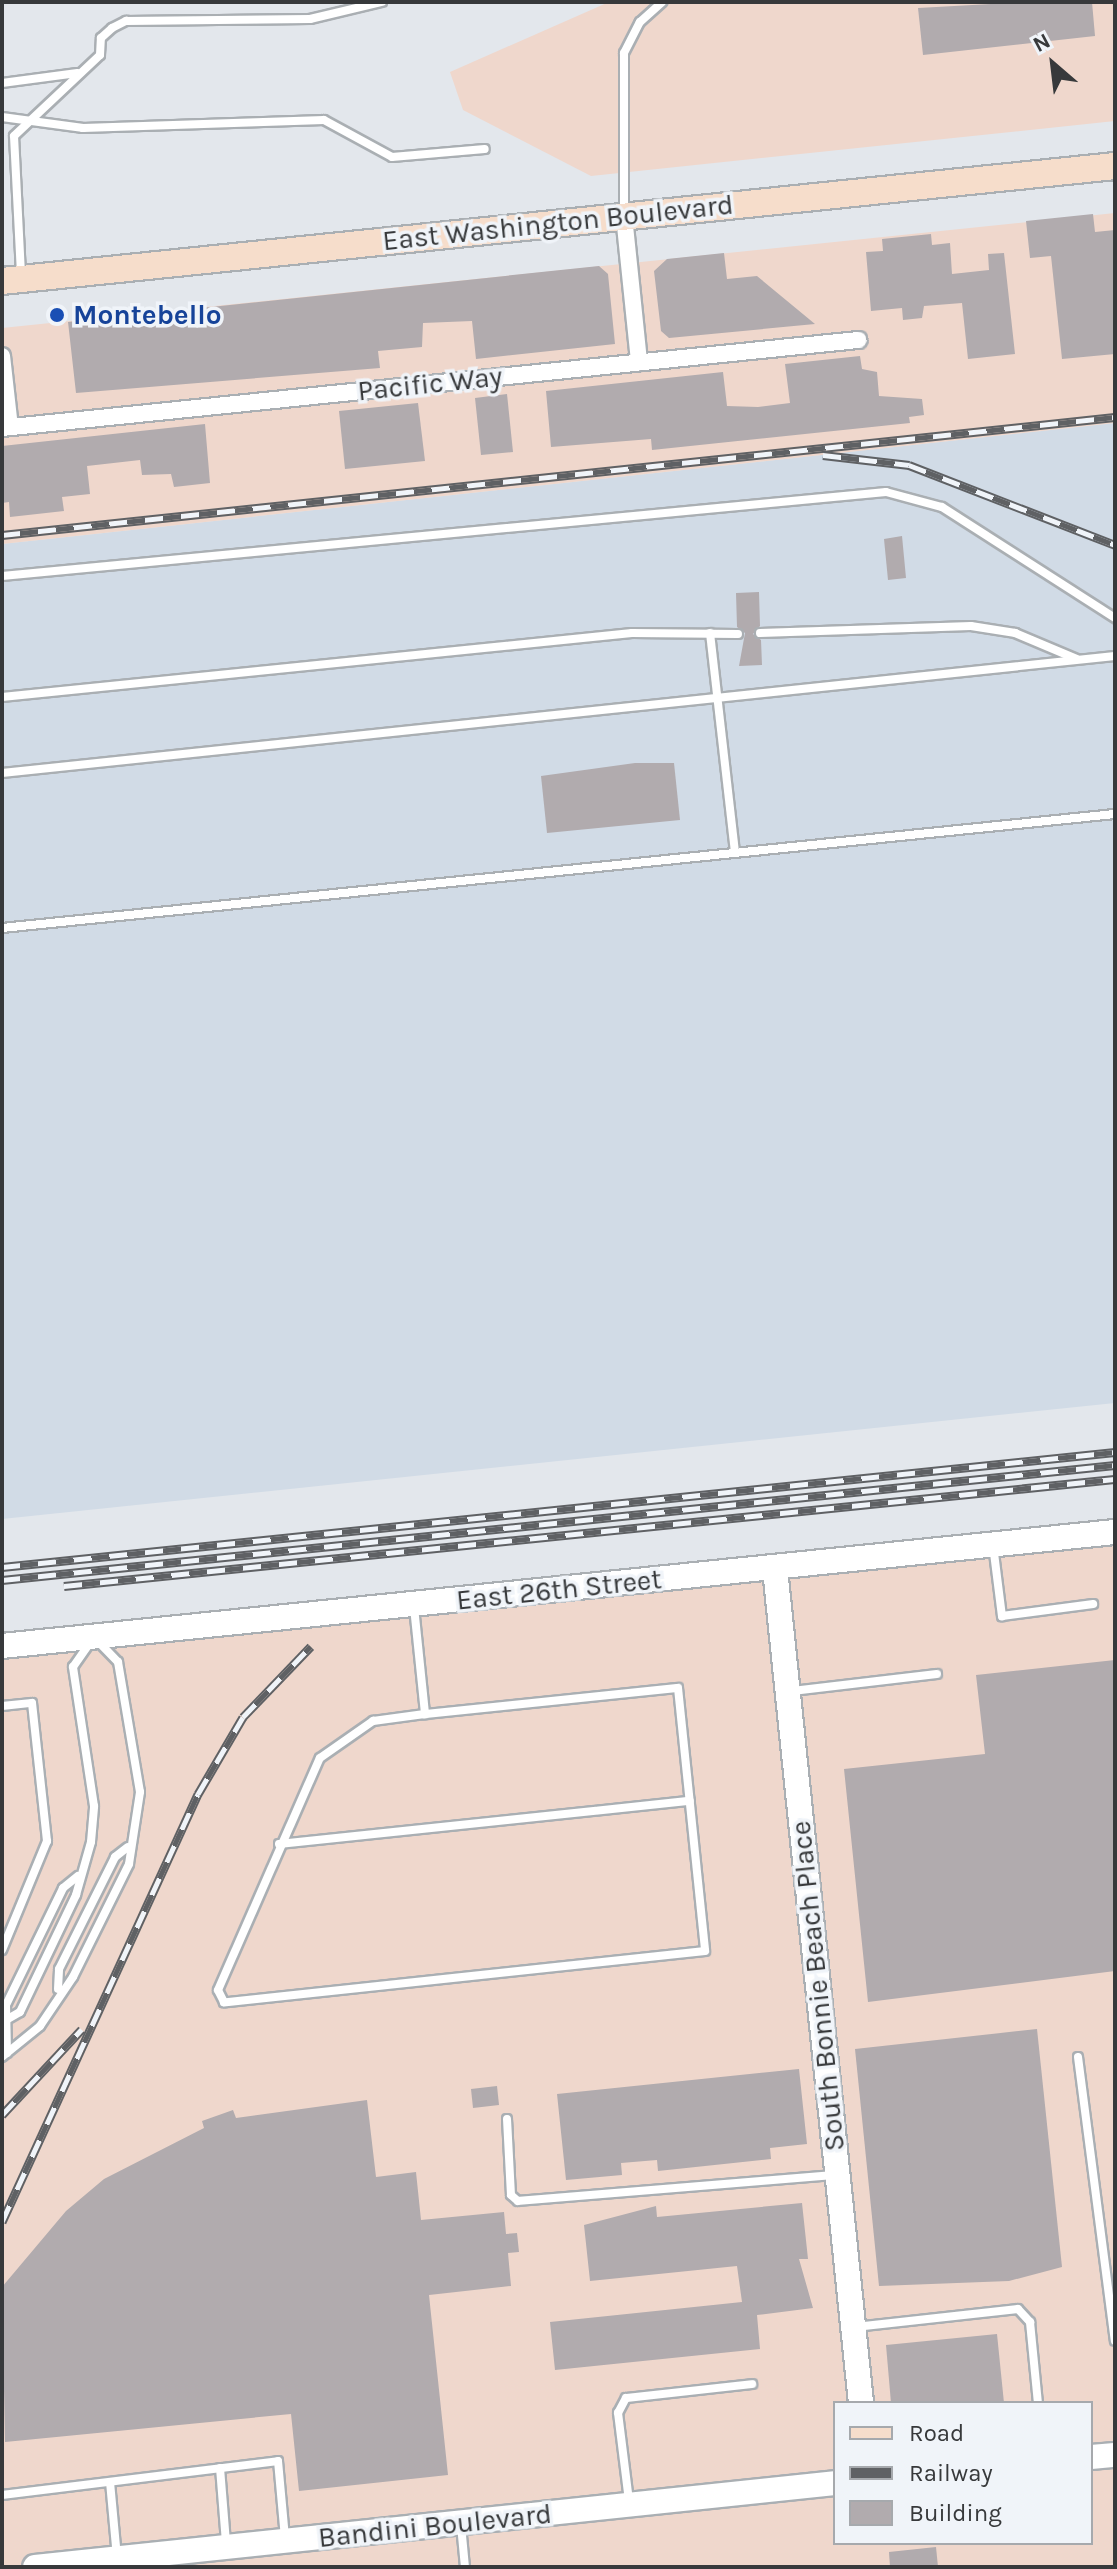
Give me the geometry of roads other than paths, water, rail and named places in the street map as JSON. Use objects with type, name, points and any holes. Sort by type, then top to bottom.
[{"type":"main road","name":"East Washington Boulevard","points":[[12,280],[1115,166]]},
{"type":"street","points":[[624,216],[639,362]]},
{"type":"street","name":"Pacific Way","points":[[6,427],[858,340]]},
{"type":"street","points":[[2,356],[6,427]]},
{"type":"street","name":"East 26th Street","points":[[2,1646],[1115,1532]]},
{"type":"street","name":"South Bonnie Beach Place","points":[[775,1569],[861,2401]]},
{"type":"street","points":[[1093,2457],[1115,2455]]},
{"type":"street","name":"Bandini Boulevard","points":[[35,2567],[833,2483]]},
{"type":"lane","points":[[12,280],[11,155],[25,120],[100,55],[101,38],[126,21],[296,20],[382,2]]},
{"type":"lane","points":[[624,216],[624,53],[640,22],[662,2]]},
{"type":"lane","points":[[2,83],[78,73]]},
{"type":"lane","points":[[2,117],[83,128],[324,120],[392,157],[485,149]]},
{"type":"lane","points":[[2,576],[886,492],[942,507],[1115,618]]},
{"type":"lane","points":[[760,633],[971,626],[1015,633],[1078,660]]},
{"type":"lane","points":[[2,697],[632,633],[738,634]]},
{"type":"lane","points":[[710,633],[735,853]]},
{"type":"lane","points":[[2,773],[1115,656]]},
{"type":"lane","points":[[2,928],[1115,814]]},
{"type":"lane","points":[[993,1545],[1002,1616],[1093,1604]]},
{"type":"lane","points":[[414,1605],[425,1714]]},
{"type":"lane","points":[[6,2020],[21,2009],[78,1876],[94,1824],[73,1667],[94,1637],[118,1662],[140,1792],[128,1847],[127,1869],[73,1977],[58,1989]]},
{"type":"lane","points":[[788,1691],[937,1674]]},
{"type":"lane","points":[[678,1688],[705,1951],[224,2002],[218,1990],[279,1844],[320,1758],[373,1721],[425,1714],[678,1688]]},
{"type":"lane","points":[[2,1706],[32,1703],[47,1841],[2,1950]]},
{"type":"lane","points":[[279,1844],[690,1801]]},
{"type":"lane","points":[[4,2055],[40,2026],[58,1989],[59,1969],[115,1857],[128,1847]]},
{"type":"lane","points":[[4,2055],[6,2005],[52,1910],[78,1876]]},
{"type":"lane","points":[[1078,2057],[1115,2341]]},
{"type":"lane","points":[[507,2119],[511,2195],[518,2201],[838,2175]]},
{"type":"lane","points":[[854,2328],[1018,2309],[1030,2322],[1038,2401]]},
{"type":"lane","points":[[629,2506],[618,2413],[626,2398],[752,2384]]},
{"type":"lane","points":[[2,2495],[278,2461],[285,2542]]},
{"type":"lane","points":[[220,2468],[226,2548]]},
{"type":"lane","points":[[110,2482],[118,2558]]},
{"type":"lane","points":[[461,2524],[465,2567]]},
{"type":"railway","points":[[2,535],[1115,417]]},
{"type":"railway","points":[[823,455],[909,465],[1115,545]]},
{"type":"railway","points":[[2,1567],[1115,1452]]},
{"type":"railway","points":[[2,1580],[1115,1465]]},
{"type":"railway","points":[[64,1586],[1115,1479]]},
{"type":"railway","points":[[2,2222],[198,1794],[243,1717],[311,1646]]},
{"type":"railway","points":[[2,2115],[82,2029]]},
{"type":"place","name":"Montebello","points":[[57,315]]}]
